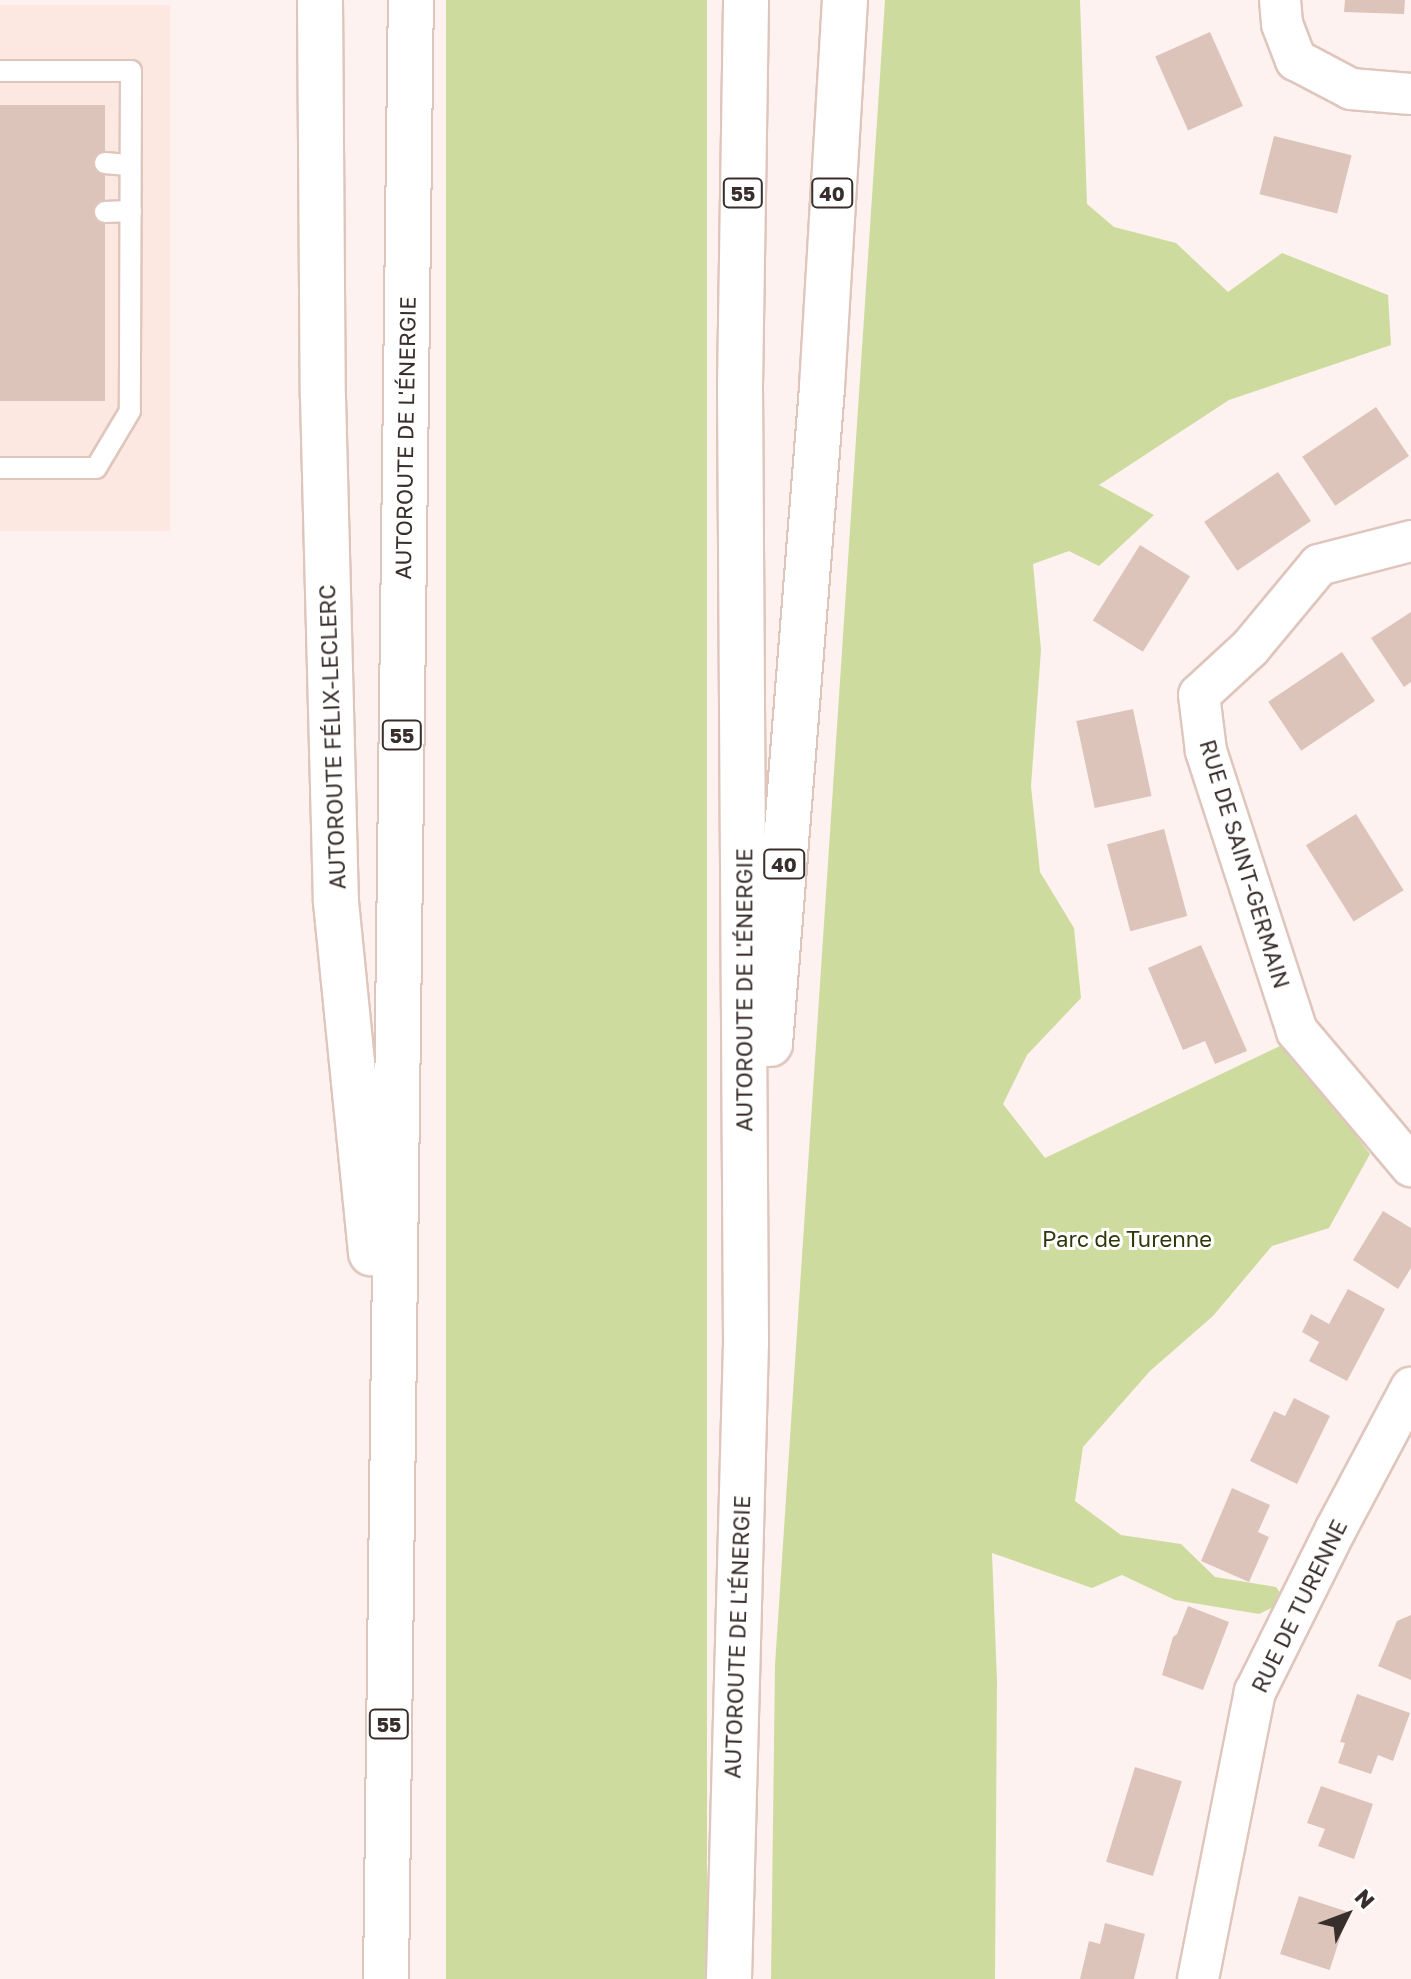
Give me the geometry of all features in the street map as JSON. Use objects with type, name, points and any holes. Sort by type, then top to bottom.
[{"type":"highway","name":"AUTOROUTE FÉLIX-LECLERC","points":[[320,0],[323,382],[336,902],[392,1471]]},
{"type":"highway","name":"AUTOROUTE DE L'ÉNERGIE","points":[[386,1979],[411,0]]},
{"type":"highway","name":"AUTOROUTE DE L'ÉNERGIE","points":[[729,1979],[746,1341],[740,402],[746,0]]},
{"type":"highway","name":"40","points":[[746,1341],[822,387],[845,0]]},
{"type":"street","points":[[1280,0],[1282,24],[1296,60],[1351,89],[1411,94]]},
{"type":"street","name":"RUE DE SAINT-GERMAIN","points":[[1411,541],[1319,565],[1250,648],[1199,695],[1206,751],[1297,1031],[1411,1166]]},
{"type":"street","name":"RUE DE TURENNE","points":[[1198,1979],[1255,1692],[1411,1388]]},
{"type":"lane","points":[[0,71],[131,71],[130,411],[96,468],[0,468]]},
{"type":"lane","points":[[105,163],[130,165]]},
{"type":"lane","points":[[105,212],[131,211]]},
{"type":"shaded area","points":[[0,5],[170,5],[170,531],[0,531]]},
{"type":"green space","points":[[446,0],[707,0],[707,1979],[446,1979]]},
{"type":"green space","name":"Parc de Turenne","points":[[885,0],[1080,0],[1087,204],[1114,227],[1176,243],[1228,292],[1282,253],[1388,295],[1391,345],[1229,400],[1099,485],[1154,515],[1099,566],[1069,551],[1033,564],[1041,650],[1031,786],[1040,872],[1074,928],[1081,998],[1027,1055],[1003,1104],[1045,1158],[1301,1036],[1371,1119],[1356,1136],[1370,1154],[1329,1228],[1272,1246],[1213,1316],[1150,1371],[1083,1447],[1075,1501],[1121,1535],[1181,1544],[1215,1577],[1276,1587],[1286,1601],[1259,1614],[1175,1600],[1122,1575],[1092,1588],[992,1553],[997,1681],[995,1979],[771,1979],[775,1665]]},
{"type":"building","points":[[1345,0],[1405,0],[1404,14],[1344,12]]},
{"type":"building","points":[[1210,32],[1243,106],[1188,130],[1155,56]]},
{"type":"building","points":[[0,105],[105,105],[105,401],[0,401]]},
{"type":"building","points":[[1274,136],[1352,155],[1337,214],[1259,194]]},
{"type":"building","points":[[1376,407],[1409,456],[1335,506],[1302,457]]},
{"type":"building","points":[[1278,472],[1311,521],[1237,571],[1204,522]]},
{"type":"building","points":[[1140,545],[1190,576],[1143,652],[1093,620]]},
{"type":"building","points":[[1411,612],[1411,682],[1404,687],[1371,638]]},
{"type":"building","points":[[1342,652],[1375,701],[1301,751],[1268,702]]},
{"type":"building","points":[[1133,709],[1152,796],[1095,808],[1076,721]]},
{"type":"building","points":[[1356,814],[1404,890],[1354,922],[1306,845]]},
{"type":"building","points":[[1164,829],[1187,916],[1130,931],[1107,844]]},
{"type":"building","points":[[1201,945],[1247,1051],[1215,1064],[1205,1041],[1183,1050],[1148,968]]},
{"type":"building","points":[[1383,1211],[1411,1228],[1411,1268],[1398,1289],[1353,1260]]},
{"type":"building","points":[[1348,1289],[1385,1309],[1347,1381],[1309,1361],[1319,1342],[1302,1332],[1311,1314],[1329,1324]]},
{"type":"building","points":[[1294,1398],[1330,1416],[1297,1484],[1250,1461],[1274,1411],[1285,1416]]},
{"type":"building","points":[[1232,1488],[1270,1505],[1258,1532],[1269,1537],[1249,1582],[1201,1561]]},
{"type":"building","points":[[1188,1606],[1229,1622],[1203,1690],[1162,1675],[1173,1637]]},
{"type":"building","points":[[1411,1615],[1411,1680],[1378,1666],[1397,1621]]},
{"type":"building","points":[[1357,1694],[1410,1713],[1393,1761],[1378,1755],[1371,1774],[1338,1763],[1345,1743],[1340,1742]]},
{"type":"building","points":[[1135,1767],[1182,1781],[1153,1876],[1106,1862]]},
{"type":"building","points":[[1321,1786],[1373,1804],[1354,1859],[1318,1846],[1325,1829],[1307,1823]]},
{"type":"building","points":[[1299,1896],[1348,1912],[1330,1970],[1280,1954]]},
{"type":"building","points":[[1105,1923],[1145,1934],[1134,1979],[1080,1979],[1089,1941],[1100,1944]]}]
